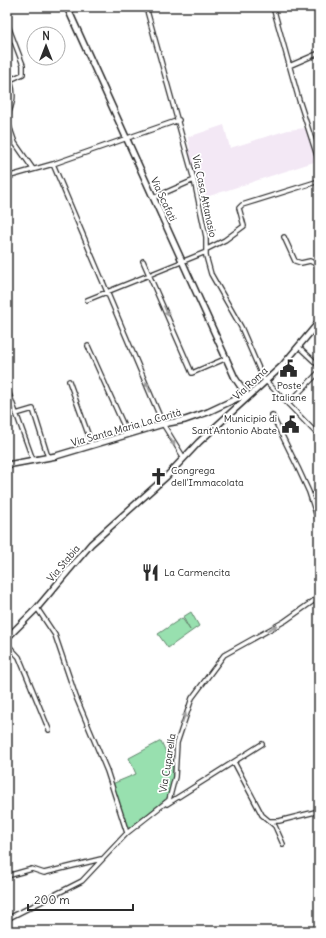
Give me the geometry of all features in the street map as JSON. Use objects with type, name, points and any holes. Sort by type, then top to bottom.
[{"type":"street","name":"Via Scafati","points":[[67,7],[236,378],[248,396]]},
{"type":"street","name":"Via Casa Attanasio","points":[[146,7],[179,120],[206,237],[208,265],[217,288],[240,327],[265,380],[319,436]]},
{"type":"street","points":[[273,7],[289,66],[319,162]]},
{"type":"street","points":[[7,24],[24,71],[23,74],[10,80],[14,91],[13,103],[7,117]]},
{"type":"street","points":[[289,66],[319,53]]},
{"type":"street","points":[[7,120],[15,143],[33,169]]},
{"type":"street","points":[[7,177],[53,164],[179,120]]},
{"type":"street","points":[[53,164],[106,292],[151,392],[163,424],[184,458]]},
{"type":"street","points":[[153,198],[194,180]]},
{"type":"street","points":[[87,300],[183,262],[225,240],[244,226],[240,208],[242,205],[319,181]]},
{"type":"street","points":[[284,236],[295,261],[301,263],[310,261],[319,266]]},
{"type":"street","points":[[143,261],[192,373],[227,358]]},
{"type":"street","name":"Via Roma","points":[[137,503],[199,442],[282,366],[319,322]]},
{"type":"street","points":[[88,346],[128,435]]},
{"type":"street","points":[[299,347],[319,366]]},
{"type":"street","points":[[288,404],[319,372]]},
{"type":"street","points":[[69,380],[92,445]]},
{"type":"street","points":[[7,388],[33,460]]},
{"type":"street","name":"Via Santa Maria La Carità","points":[[7,465],[48,457],[163,424],[185,420],[208,412],[240,397],[248,396]]},
{"type":"street","points":[[16,414],[33,409],[48,457]]},
{"type":"street","points":[[272,415],[304,480],[319,524]]},
{"type":"street","name":"Via Stabia","points":[[7,638],[37,608],[91,544],[137,503]]},
{"type":"street","name":"Via Cuparella","points":[[101,859],[128,833],[169,800],[175,777],[176,743],[192,698],[224,655],[285,621],[319,597]]},
{"type":"street","points":[[37,608],[54,635],[76,697],[107,771],[128,833]]},
{"type":"street","points":[[7,644],[19,657],[49,730]]},
{"type":"street","points":[[160,807],[262,744]]},
{"type":"street","points":[[234,762],[262,814],[275,826],[283,844]]},
{"type":"street","points":[[269,821],[279,821],[319,811]]},
{"type":"street","points":[[7,876],[32,869],[44,873],[101,859]]},
{"type":"street","points":[[7,919],[82,881],[101,859]]},
{"type":"shaded area","points":[[224,125],[230,148],[288,130],[306,128],[317,161],[200,199],[188,150],[190,149],[188,137]]},
{"type":"green space","points":[[191,612],[199,626],[168,648],[158,634],[182,618],[190,630],[183,617]]},
{"type":"green space","points":[[161,741],[169,759],[173,760],[173,780],[167,798],[128,829],[112,784],[136,774],[129,758]]},
{"type":"place","name":"Poste Italiane","points":[[289,368]]},
{"type":"place","name":"Municipio di Sant'Antonio Abate","points":[[290,424]]},
{"type":"place","name":"Congrega dell'Immacolata","points":[[158,476]]},
{"type":"place","name":"La Carmencita","points":[[151,572]]}]
